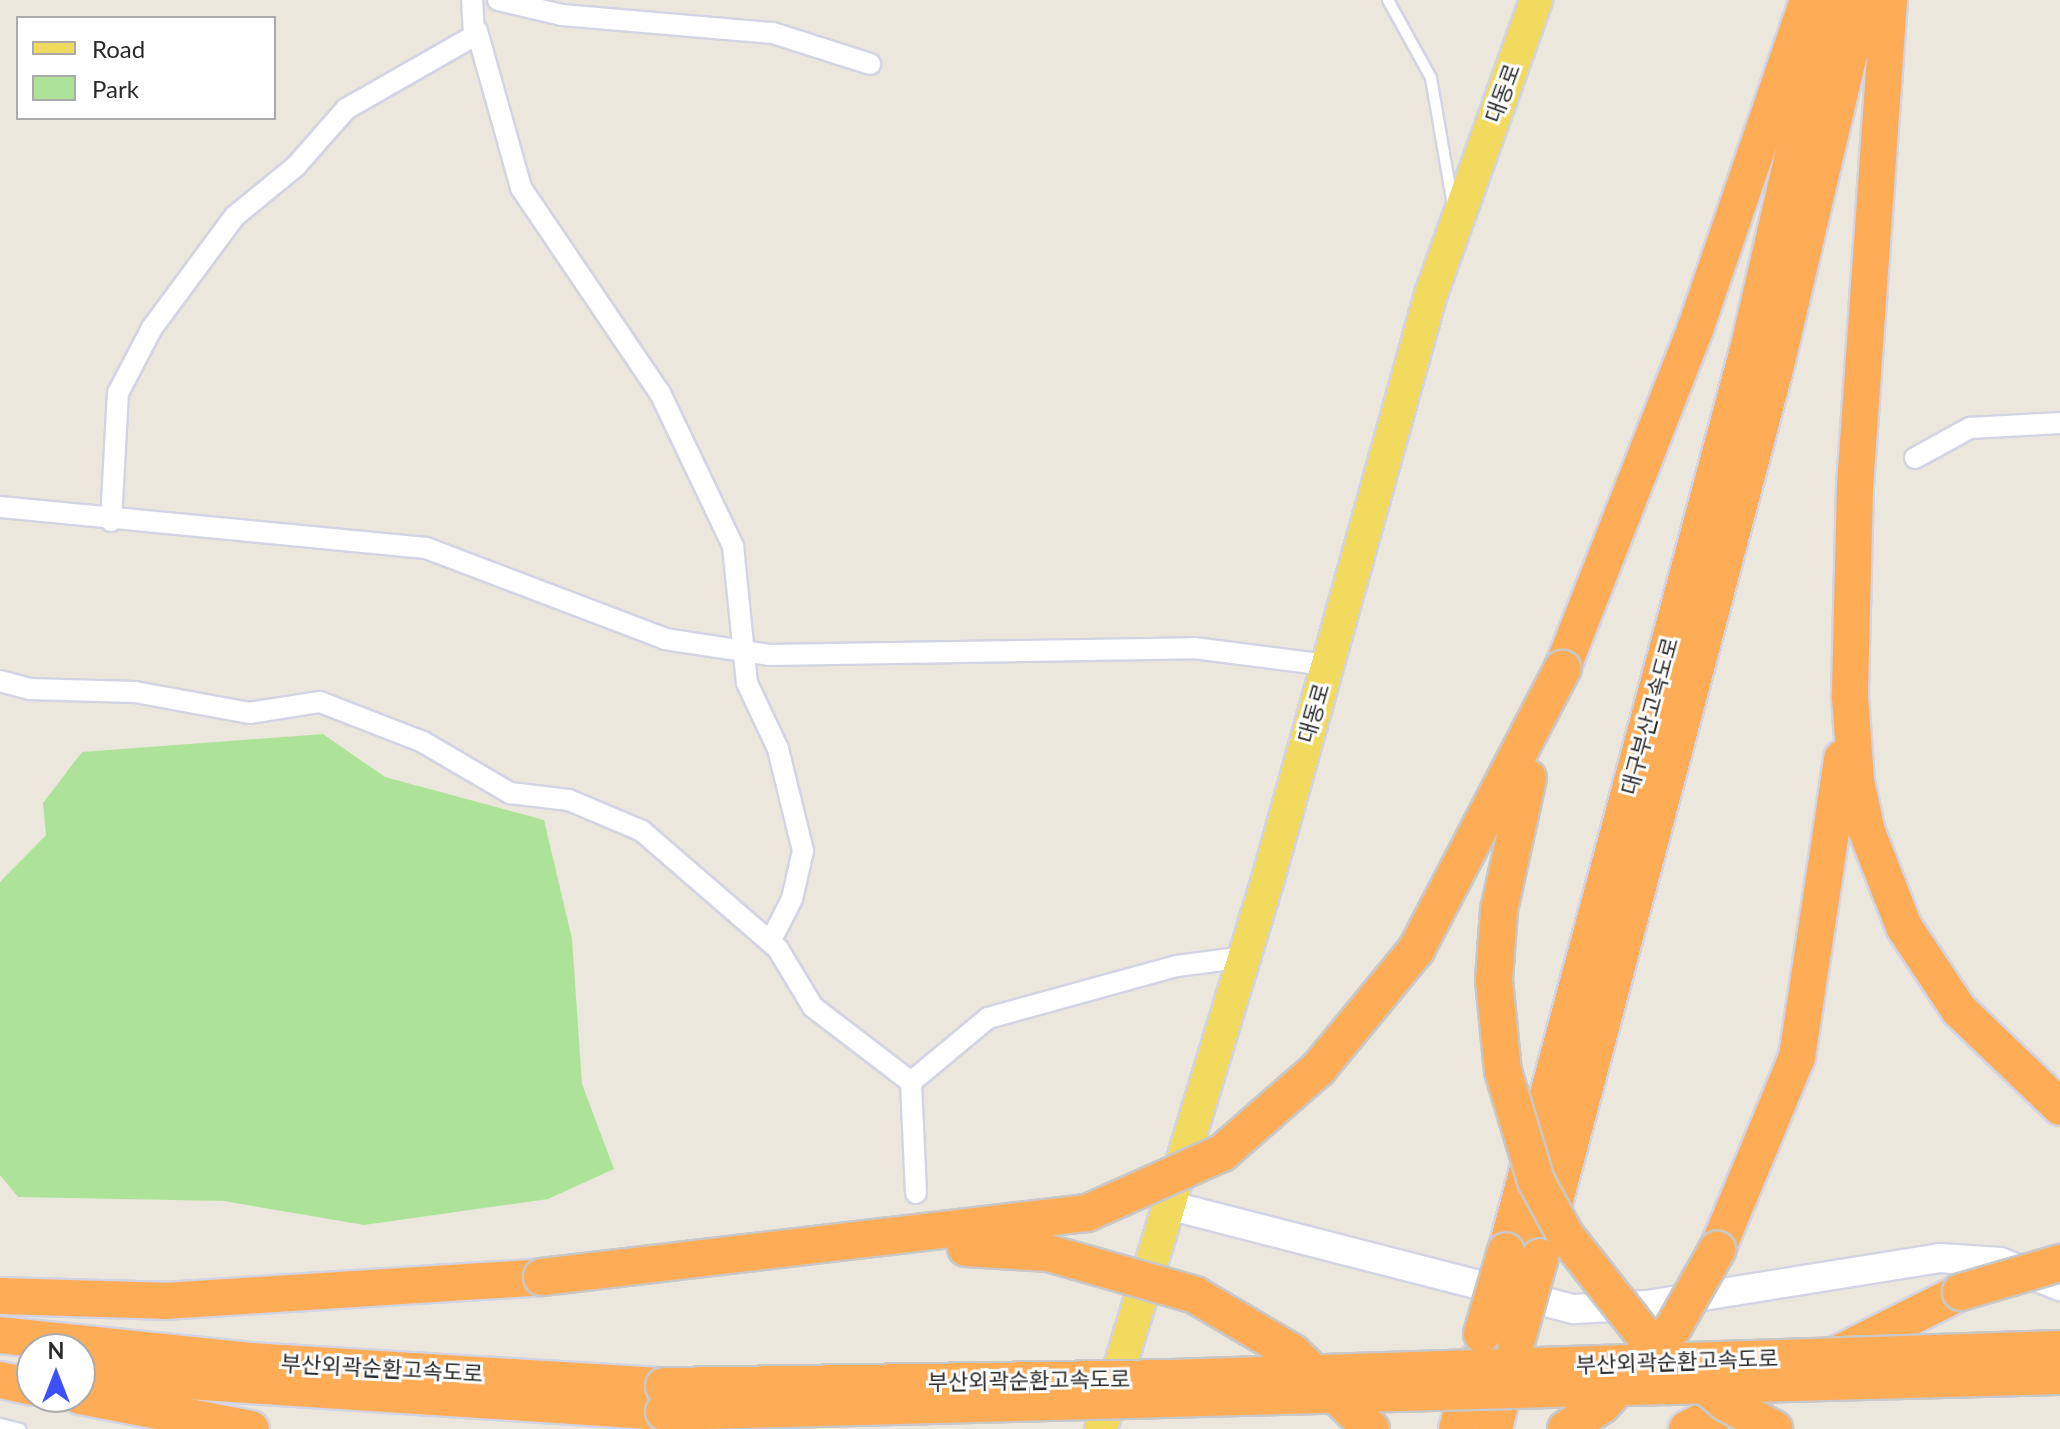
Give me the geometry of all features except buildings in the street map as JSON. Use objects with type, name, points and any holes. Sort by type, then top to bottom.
[{"type":"highway","points":[[1774,1429],[1681,1370],[1604,1289],[1536,1181],[1517,1123],[1495,1022],[1499,910],[1513,833],[1562,669],[1696,327],[1808,0]]},
{"type":"highway","name":"대구부산고속도로","points":[[1523,1254],[1748,350],[1829,0]]},
{"type":"highway","name":"대구부산고속도로","points":[[1457,1429],[1499,1338],[1781,347],[1862,0]]},
{"type":"highway","points":[[1566,1429],[1602,1405],[1673,1328],[1717,1250],[1797,1057],[1850,697],[1855,486],[1889,0]]},
{"type":"highway","points":[[640,1268],[1087,1213],[1222,1153],[1319,1068],[1416,950],[1562,669]]},
{"type":"highway","points":[[1850,697],[1867,832],[1904,927],[1959,1010],[2060,1107]]},
{"type":"highway","points":[[0,1296],[164,1301],[542,1277],[921,1246],[1048,1253],[1128,1271],[1254,1327],[1293,1353],[1371,1429]]},
{"type":"highway","points":[[1687,1429],[1961,1292],[2060,1263]]},
{"type":"highway","name":"부산외곽순환고속도로","points":[[0,1335],[664,1399],[2060,1349]]},
{"type":"highway","name":"대구부산고속도로","points":[[1494,1429],[1499,1338]]},
{"type":"highway","name":"부산외곽순환고속도로","points":[[96,1375],[664,1399],[2060,1376]]},
{"type":"highway","points":[[96,1399],[251,1429]]},
{"type":"main road","name":"대동로","points":[[1101,1429],[1245,957],[1456,226],[1536,0]]},
{"type":"street","points":[[472,0],[477,31],[521,188],[660,393],[718,508],[733,546],[743,651],[803,851],[792,899],[770,942]]},
{"type":"street","points":[[498,0],[562,15],[773,33],[870,64]]},
{"type":"street","points":[[111,521],[118,393],[152,328],[226,229],[346,109],[477,31]]},
{"type":"street","points":[[1915,458],[1970,428],[2060,423]]},
{"type":"street","points":[[0,507],[111,521],[426,548],[665,639],[743,651],[906,658],[1194,648],[1327,665]]},
{"type":"street","points":[[0,681],[29,689],[135,692],[224,711],[307,702],[349,711],[423,742],[510,793],[569,800],[642,831],[770,942],[813,1007],[911,1082],[916,1193]]},
{"type":"street","points":[[911,1082],[988,1018],[1177,966],[1245,957]]},
{"type":"street","points":[[1168,1205],[1574,1309],[1647,1305],[1940,1258],[2000,1262],[2060,1286]]},
{"type":"lane","points":[[1388,0],[1431,78],[1456,226]]},
{"type":"lane","points":[[0,1424],[20,1429]]},
{"type":"green space","points":[[323,734],[385,777],[544,820],[572,939],[582,1084],[614,1169],[548,1199],[364,1225],[224,1201],[18,1197],[0,1175],[0,882],[46,835],[43,803],[82,752]]}]
